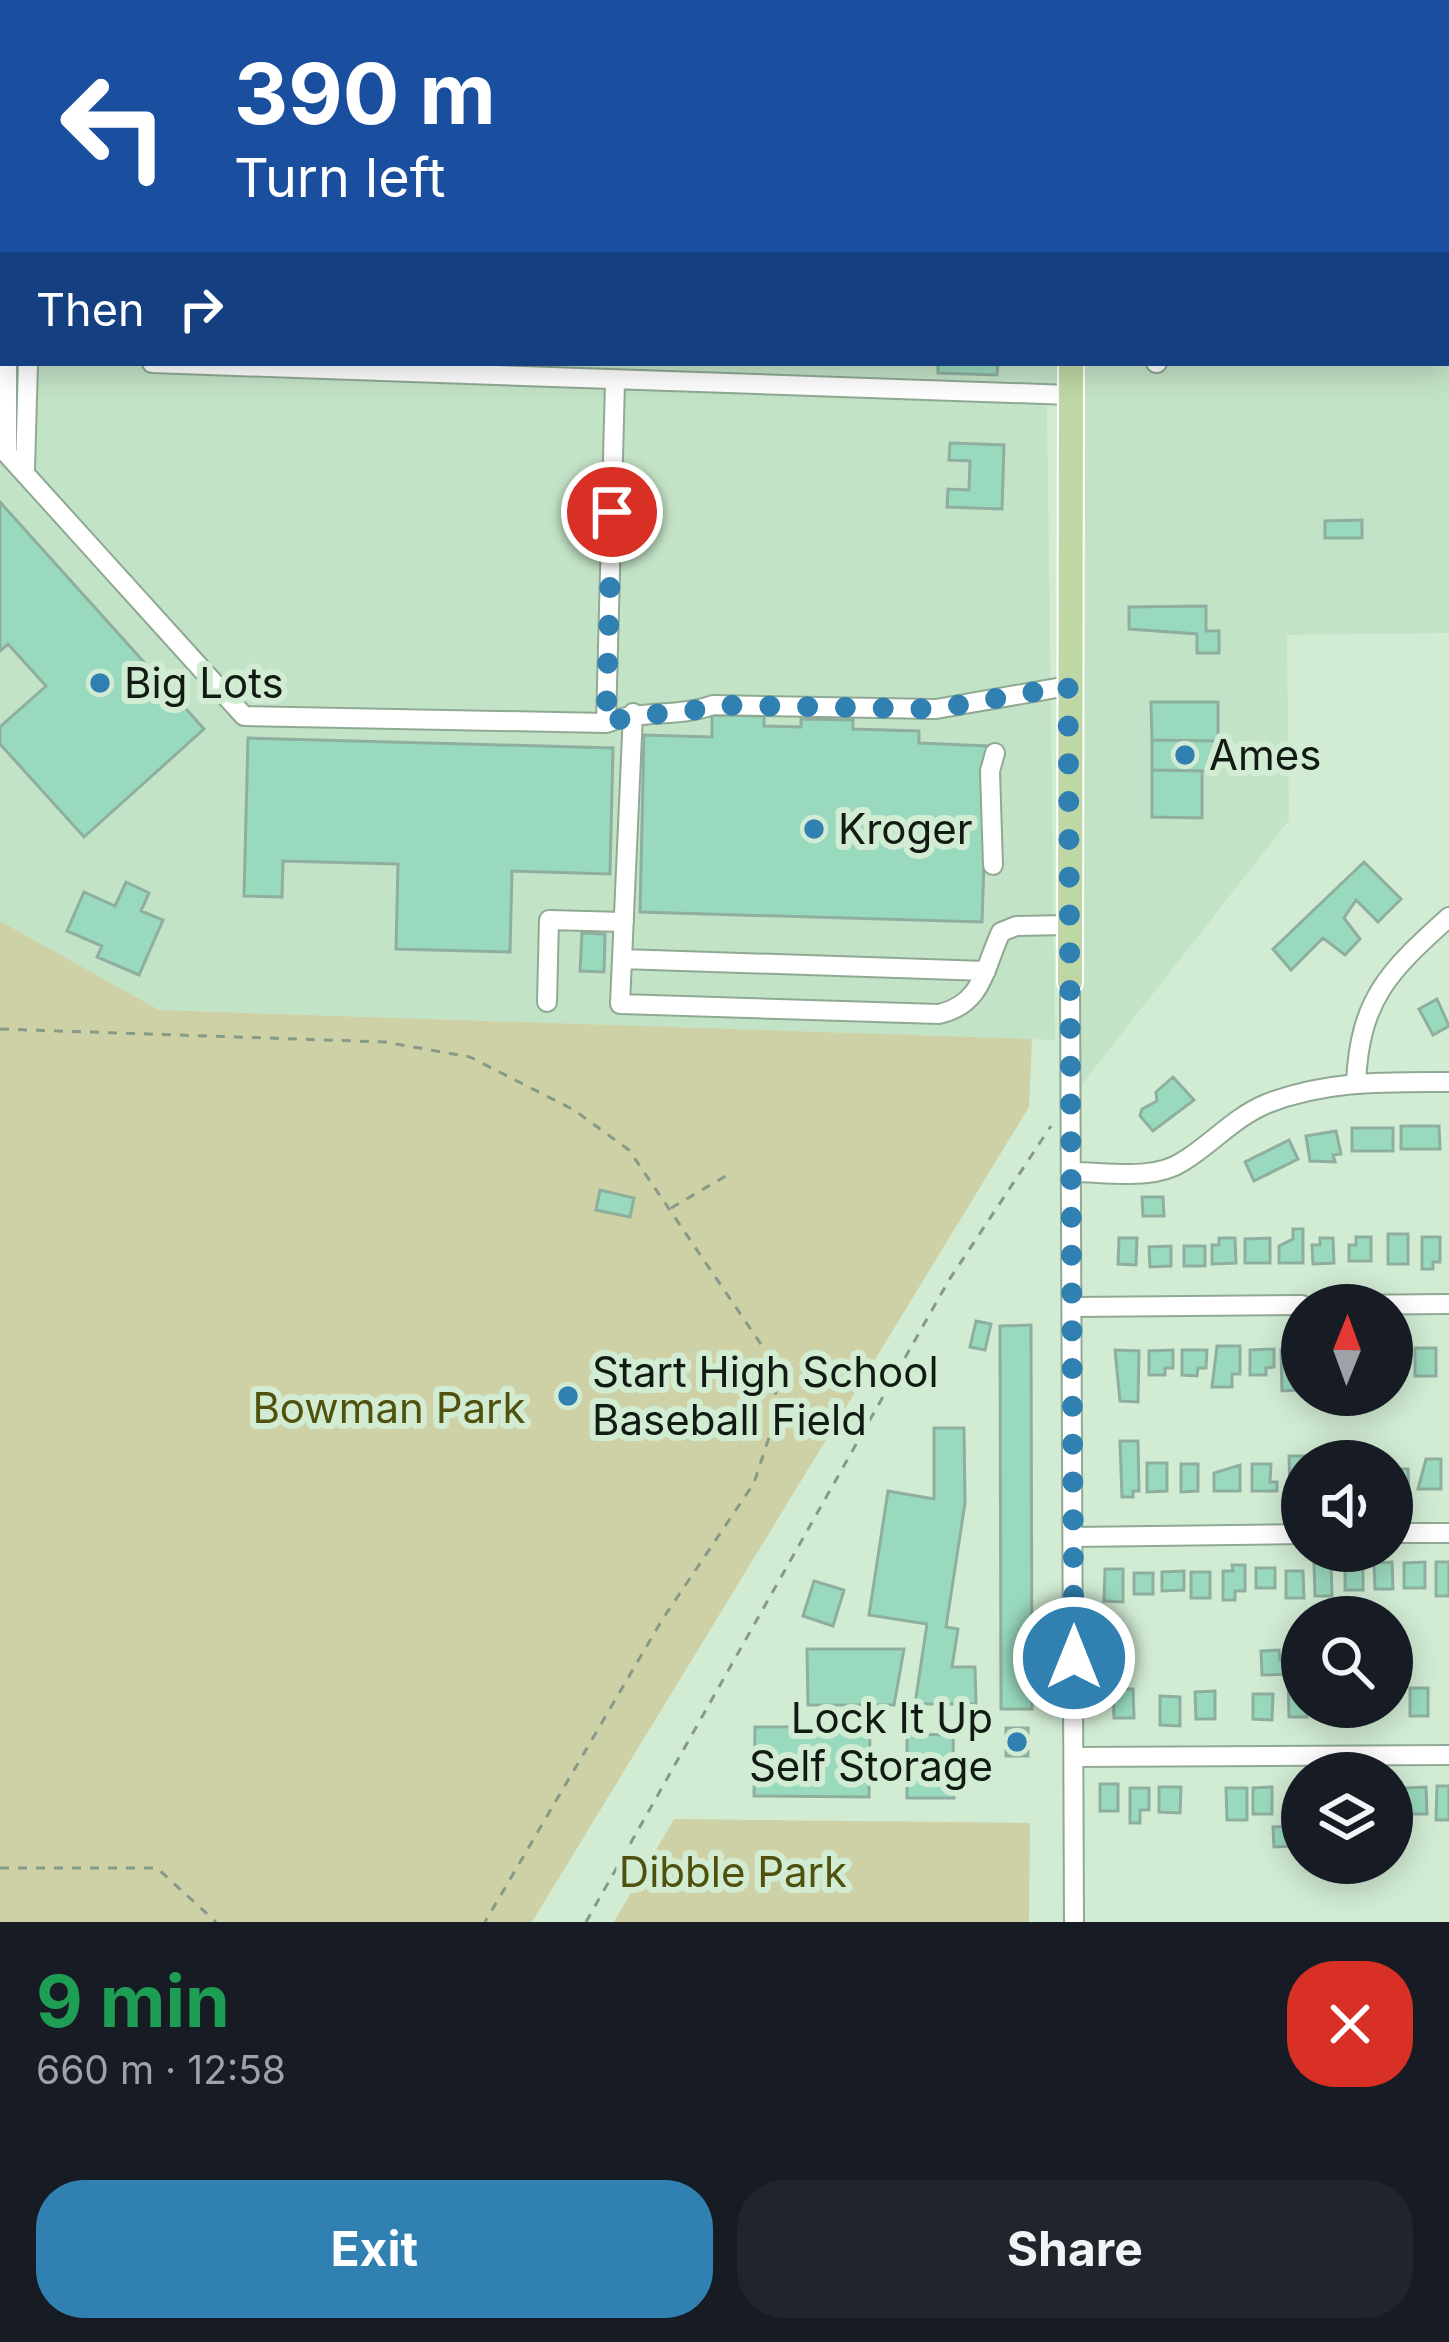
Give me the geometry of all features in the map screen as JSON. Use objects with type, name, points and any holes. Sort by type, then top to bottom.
[{"type":"main road","points":[[1070,982],[1071,366]]},
{"type":"street","points":[[7,366],[7,454],[244,716],[606,724],[633,713],[688,713],[713,705],[971,707],[1068,686]]},
{"type":"street","points":[[25,469],[28,366]]},
{"type":"street","points":[[225,366],[1071,395]]},
{"type":"street","points":[[606,724],[615,382]]},
{"type":"street","points":[[633,713],[620,1004],[917,1013],[960,1010],[974,998],[1001,932],[1068,925]]},
{"type":"street","points":[[993,866],[990,771],[998,762],[1002,842]]},
{"type":"street","points":[[1356,1082],[1361,1029],[1382,982],[1449,917]]},
{"type":"street","points":[[547,1002],[548,920],[624,922]]},
{"type":"street","points":[[622,959],[986,970]]},
{"type":"street","points":[[1070,982],[1074,1922]]},
{"type":"street","points":[[1073,1172],[1149,1173],[1180,1165],[1225,1127],[1262,1106],[1309,1089],[1356,1082],[1449,1082]]},
{"type":"street","points":[[1413,1304],[1449,1304]]},
{"type":"street","points":[[1074,1307],[1281,1305]]},
{"type":"street","points":[[1413,1534],[1449,1533]]},
{"type":"street","points":[[1074,1537],[1281,1534]]},
{"type":"street","points":[[1074,1757],[1449,1755]]},
{"type":"path","points":[[0,1029],[385,1042],[446,1050],[496,1069],[612,1135],[671,1208],[712,1278],[771,1359],[777,1384],[774,1431],[754,1483],[662,1620],[485,1922]]},
{"type":"path","points":[[586,1922],[950,1280],[1056,1119]]},
{"type":"path","points":[[671,1208],[731,1173]]},
{"type":"path","points":[[0,1868],[157,1868],[216,1922]]},
{"type":"shaded area","points":[[0,366],[1449,366],[1449,633],[1287,635],[1289,820],[1072,1097],[1069,402],[1047,402],[1055,1040],[158,1010],[0,921]]},
{"type":"green space","name":"Bowman Park","points":[[0,921],[159,1010],[1032,1039],[1029,1107],[532,1922],[0,1922]]},
{"type":"green space","name":"Dibble Park","points":[[674,1819],[1030,1823],[1029,1922],[614,1922]]},
{"type":"building","points":[[938,366],[998,366],[997,375],[938,373]]},
{"type":"building","points":[[950,443],[1004,445],[1002,509],[947,507],[948,489],[969,490],[970,461],[949,460]]},
{"type":"building","points":[[0,502],[204,729],[84,837],[0,744],[0,727],[46,686],[8,644],[0,651]]},
{"type":"building","points":[[1362,520],[1362,538],[1325,538],[1325,521]]},
{"type":"building","points":[[1206,606],[1206,631],[1219,631],[1219,653],[1197,653],[1197,634],[1129,629],[1129,607]]},
{"type":"building","points":[[1151,702],[1218,702],[1218,741],[1152,740]]},
{"type":"building","name":"Kroger","points":[[712,715],[764,716],[764,726],[801,727],[801,719],[853,720],[853,729],[919,731],[919,743],[988,746],[982,922],[640,912],[644,735],[712,737]]},
{"type":"building","points":[[248,738],[613,748],[610,874],[512,871],[510,952],[396,949],[398,864],[283,861],[282,897],[244,896]]},
{"type":"building","name":"Ames","points":[[1152,740],[1218,741],[1218,771],[1152,770]]},
{"type":"building","points":[[1152,770],[1202,771],[1202,818],[1152,817]]},
{"type":"building","points":[[1364,862],[1401,899],[1378,922],[1356,900],[1344,918],[1360,939],[1345,955],[1323,938],[1291,970],[1273,949]]},
{"type":"building","points":[[126,882],[149,893],[141,911],[163,920],[139,975],[97,957],[102,946],[67,931],[84,892],[115,906]]},
{"type":"building","points":[[582,933],[605,934],[604,972],[580,971]]},
{"type":"building","points":[[1437,999],[1449,1026],[1433,1035],[1419,1009]]},
{"type":"building","points":[[1173,1077],[1194,1100],[1153,1131],[1140,1116],[1142,1109],[1157,1101],[1156,1092]]},
{"type":"building","points":[[1401,1126],[1439,1126],[1440,1149],[1401,1149]]},
{"type":"building","points":[[1352,1128],[1393,1128],[1393,1151],[1352,1151]]},
{"type":"building","points":[[1336,1131],[1341,1154],[1333,1155],[1335,1162],[1310,1161],[1306,1136]]},
{"type":"building","points":[[1289,1140],[1298,1159],[1254,1181],[1245,1162]]},
{"type":"building","points":[[600,1190],[634,1198],[630,1217],[596,1210]]},
{"type":"building","points":[[1142,1197],[1163,1197],[1164,1216],[1143,1216]]},
{"type":"building","points":[[1293,1229],[1303,1229],[1303,1263],[1279,1263],[1279,1246],[1293,1239]]},
{"type":"building","points":[[1388,1234],[1408,1234],[1408,1264],[1388,1264]]},
{"type":"building","points":[[1356,1237],[1371,1237],[1371,1261],[1349,1261],[1349,1245],[1356,1245]]},
{"type":"building","points":[[1422,1237],[1440,1237],[1440,1262],[1433,1262],[1433,1269],[1422,1269]]},
{"type":"building","points":[[1119,1238],[1137,1238],[1136,1265],[1118,1264]]},
{"type":"building","points":[[1219,1238],[1235,1238],[1236,1263],[1212,1264],[1212,1245],[1219,1245]]},
{"type":"building","points":[[1270,1238],[1270,1263],[1245,1263],[1245,1239]]},
{"type":"building","points":[[1320,1238],[1333,1238],[1334,1263],[1313,1264],[1312,1245],[1320,1245]]},
{"type":"building","points":[[1171,1246],[1171,1266],[1150,1267],[1149,1247]]},
{"type":"building","points":[[1184,1246],[1205,1246],[1205,1266],[1184,1266]]},
{"type":"building","points":[[976,1321],[991,1324],[985,1350],[970,1347]]},
{"type":"building","name":"Lock It Up Self Storage","points":[[1031,1325],[1032,1709],[1001,1709],[1000,1326]]},
{"type":"building","points":[[1217,1346],[1240,1346],[1240,1374],[1232,1374],[1232,1387],[1212,1387]]},
{"type":"building","points":[[1415,1348],[1436,1348],[1436,1376],[1415,1376]]},
{"type":"building","points":[[1274,1349],[1274,1367],[1266,1368],[1266,1375],[1250,1375],[1250,1350]]},
{"type":"building","points":[[1115,1350],[1139,1351],[1138,1402],[1120,1401]]},
{"type":"building","points":[[1173,1350],[1173,1368],[1165,1368],[1165,1375],[1149,1375],[1149,1351]]},
{"type":"building","points":[[1182,1350],[1207,1350],[1206,1368],[1198,1368],[1197,1376],[1182,1375]]},
{"type":"building","name":"Lock It Up Self Storage","points":[[934,1428],[964,1428],[965,1503],[946,1627],[958,1629],[952,1667],[975,1667],[976,1704],[915,1704],[927,1624],[869,1615],[888,1491],[934,1499]]},
{"type":"building","points":[[1120,1441],[1138,1441],[1139,1491],[1133,1491],[1133,1497],[1122,1497]]},
{"type":"building","points":[[1426,1459],[1441,1459],[1441,1489],[1418,1489]]},
{"type":"building","points":[[1147,1463],[1167,1463],[1167,1491],[1147,1492]]},
{"type":"building","points":[[1181,1464],[1198,1464],[1198,1491],[1181,1492]]},
{"type":"building","points":[[1252,1464],[1271,1464],[1270,1482],[1277,1482],[1277,1491],[1252,1491]]},
{"type":"building","points":[[1240,1465],[1240,1491],[1214,1491],[1214,1473]]},
{"type":"building","points":[[1425,1562],[1425,1588],[1404,1588],[1404,1572],[1413,1572],[1413,1563]]},
{"type":"building","points":[[1436,1562],[1449,1562],[1449,1596],[1436,1596]]},
{"type":"building","points":[[1232,1565],[1245,1565],[1245,1591],[1235,1591],[1235,1600],[1223,1600],[1223,1571],[1233,1571]]},
{"type":"building","points":[[1256,1568],[1275,1568],[1275,1588],[1256,1588]]},
{"type":"building","points":[[1105,1569],[1123,1569],[1123,1602],[1104,1601]]},
{"type":"building","points":[[1184,1571],[1184,1590],[1162,1591],[1162,1572]]},
{"type":"building","points":[[1191,1572],[1210,1572],[1210,1598],[1191,1598]]},
{"type":"building","points":[[1286,1572],[1303,1572],[1304,1596],[1286,1596]]},
{"type":"building","points":[[1314,1572],[1331,1572],[1332,1596],[1315,1596]]},
{"type":"building","points":[[1345,1572],[1363,1572],[1363,1590],[1345,1590]]},
{"type":"building","points":[[1374,1572],[1392,1572],[1393,1589],[1375,1589]]},
{"type":"building","points":[[1134,1573],[1153,1573],[1153,1594],[1134,1594]]},
{"type":"building","points":[[814,1581],[844,1590],[833,1626],[803,1616]]},
{"type":"building","name":"Lock It Up Self Storage","points":[[807,1649],[904,1649],[894,1705],[808,1705]]},
{"type":"building","points":[[1279,1650],[1281,1674],[1262,1675],[1261,1651]]},
{"type":"building","points":[[1413,1688],[1428,1688],[1428,1716],[1413,1716]]},
{"type":"building","points":[[1113,1689],[1133,1689],[1134,1718],[1114,1718]]},
{"type":"building","points":[[1215,1691],[1215,1719],[1196,1719],[1195,1692]]},
{"type":"building","points":[[1253,1694],[1273,1694],[1272,1720],[1253,1719]]},
{"type":"building","points":[[1160,1696],[1180,1697],[1180,1726],[1160,1725]]},
{"type":"building","name":"Lock It Up Self Storage","points":[[755,1727],[870,1727],[869,1797],[754,1796]]},
{"type":"building","name":"Lock It Up Self Storage","points":[[1006,1728],[1028,1728],[1028,1756],[1006,1756]]},
{"type":"building","name":"Lock It Up Self Storage","points":[[907,1734],[953,1735],[954,1798],[907,1798]]},
{"type":"building","points":[[1100,1784],[1118,1784],[1118,1811],[1100,1811]]},
{"type":"building","points":[[1437,1786],[1449,1786],[1449,1820],[1436,1820]]},
{"type":"building","points":[[1159,1787],[1181,1787],[1180,1813],[1159,1812]]},
{"type":"building","points":[[1272,1787],[1272,1814],[1253,1814],[1253,1788]]},
{"type":"building","points":[[1426,1787],[1427,1814],[1413,1814],[1413,1788]]},
{"type":"building","points":[[1130,1788],[1149,1788],[1149,1810],[1140,1810],[1140,1823],[1130,1823]]},
{"type":"building","points":[[1226,1788],[1247,1788],[1247,1820],[1227,1820]]},
{"type":"building","points":[[1273,1827],[1281,1827],[1281,1847],[1274,1847]]},
{"type":"place","name":"Big Lots","points":[[100,683]]},
{"type":"place","name":"Ames","points":[[1185,755]]},
{"type":"place","name":"Kroger","points":[[814,829]]},
{"type":"place","name":"Start High School Baseball Field","points":[[568,1396]]},
{"type":"place","name":"Lock It Up Self Storage","points":[[1017,1742]]},
{"type":"route","points":[[612,512],[606,724],[633,713],[688,713],[713,705],[971,707],[1068,686],[1074,1658]]}]
